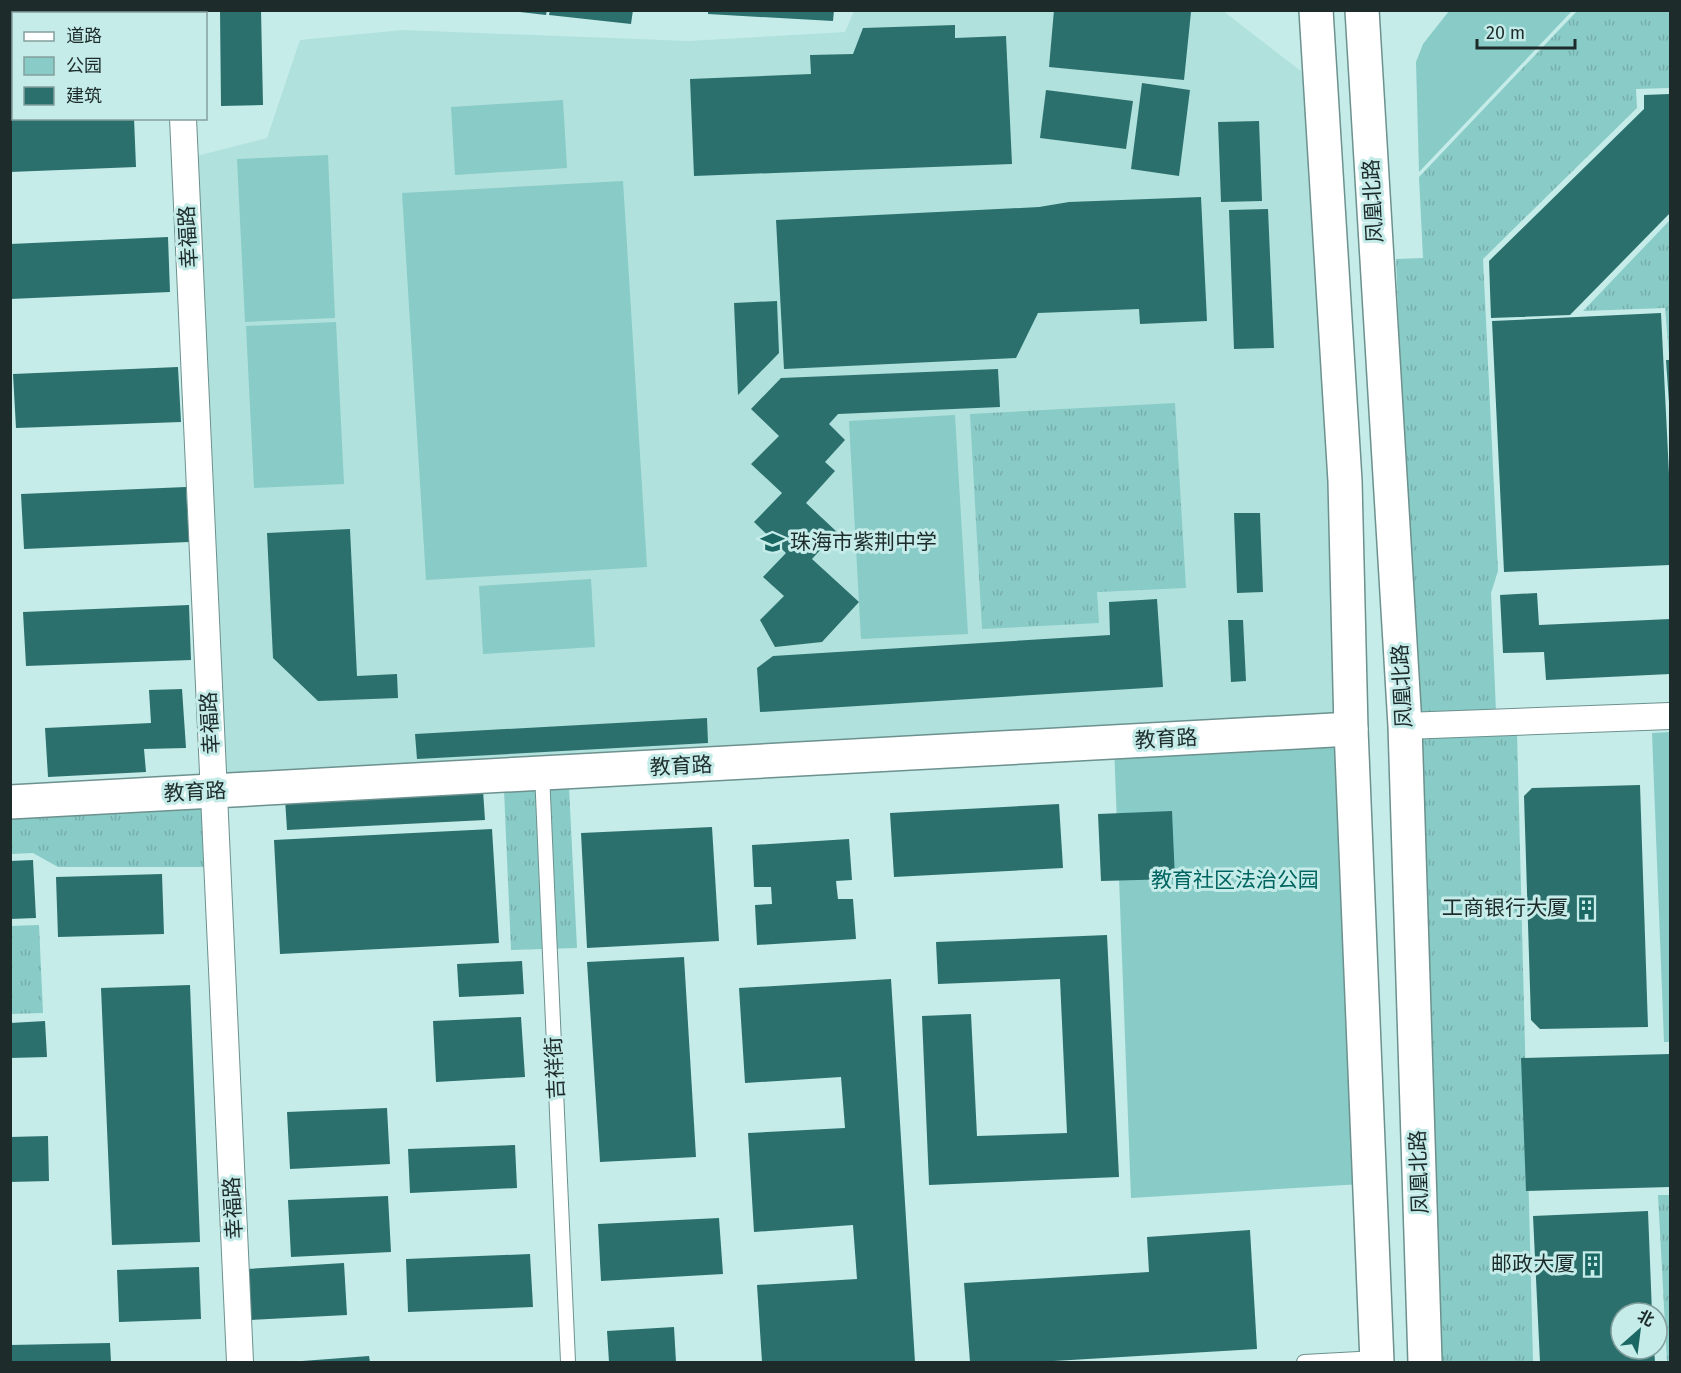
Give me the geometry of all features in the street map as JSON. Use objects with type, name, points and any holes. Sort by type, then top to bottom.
[{"type":"main road","points":[[1316,10],[1345,481],[1351,729],[1377,1360]]},
{"type":"main road","name":"凤凰北路","points":[[1362,10],[1405,726],[1425,1362]]},
{"type":"main road","name":"教育路","points":[[10,802],[1351,729]]},
{"type":"street","name":"幸福路","points":[[183,120],[240,1362]]},
{"type":"street","points":[[1405,726],[1671,716]]},
{"type":"lane","name":"吉祥街","points":[[542,773],[568,1362]]},
{"type":"lane","points":[[1304,1362],[1377,1360]]},
{"type":"shaded area","name":"珠海市紫荆中学","points":[[854,11],[1223,11],[1328,92],[1344,724],[216,788],[189,158],[267,138],[300,40],[403,30],[688,41],[845,32]]},
{"type":"green space","points":[[1449,11],[1572,11],[1419,172],[1416,62],[1423,44]]},
{"type":"green space","points":[[1577,11],[1670,11],[1670,88],[1636,89],[1637,108],[1483,259],[1498,571],[1491,593],[1496,712],[1415,714],[1396,259],[1423,258],[1419,177]]},
{"type":"green space","points":[[563,100],[567,168],[455,175],[451,107]]},
{"type":"green space","points":[[328,155],[335,318],[245,322],[237,159]]},
{"type":"green space","points":[[623,181],[647,567],[426,580],[402,193]]},
{"type":"green space","points":[[1670,220],[1669,354],[1665,308],[1583,311]]},
{"type":"green space","points":[[336,322],[344,484],[254,488],[246,326]]},
{"type":"green space","points":[[1175,403],[1186,588],[1097,592],[1099,623],[982,629],[970,414]]},
{"type":"green space","points":[[955,415],[968,634],[861,639],[849,421]]},
{"type":"green space","points":[[591,579],[595,647],[483,654],[479,586]]},
{"type":"green space","points":[[1517,731],[1533,1362],[1433,1362],[1414,735]]},
{"type":"green space","name":"教育社区法治公园","points":[[1346,732],[1362,1184],[1131,1198],[1114,744]]},
{"type":"green space","points":[[1670,732],[1670,1042],[1664,1042],[1652,733]]},
{"type":"green space","points":[[569,787],[577,948],[511,950],[504,790]]},
{"type":"green space","points":[[202,802],[204,867],[58,867],[33,853],[11,854],[10,811]]},
{"type":"green space","points":[[39,925],[43,1013],[11,1014],[11,926]]},
{"type":"green space","points":[[1658,1195],[1670,1195],[1670,1362],[1667,1361],[1669,1361],[1669,1301],[1664,1301]]},
{"type":"building","points":[[10,10],[26,10],[26,12],[12,12],[12,99],[10,99]]},
{"type":"building","points":[[46,10],[141,10],[140,12],[46,12]]},
{"type":"building","points":[[220,10],[261,10],[263,105],[221,106]]},
{"type":"building","points":[[520,10],[547,10],[546,15],[520,12]]},
{"type":"building","points":[[550,10],[633,10],[631,24],[549,15]]},
{"type":"building","points":[[708,10],[834,10],[833,21],[708,14]]},
{"type":"building","points":[[1054,10],[1191,12],[1184,80],[1049,67]]},
{"type":"building","points":[[955,25],[955,38],[1006,36],[1012,164],[694,176],[690,79],[811,74],[810,55],[853,54],[863,28]]},
{"type":"building","points":[[1142,83],[1190,90],[1179,176],[1131,169]]},
{"type":"building","points":[[1046,90],[1133,101],[1126,149],[1040,138]]},
{"type":"building","points":[[1670,94],[1670,213],[1570,315],[1491,318],[1489,261],[1644,109],[1644,95]]},
{"type":"building","points":[[10,118],[12,120],[134,120],[136,167],[10,172]]},
{"type":"building","points":[[1259,121],[1262,201],[1221,202],[1218,122]]},
{"type":"building","points":[[1201,197],[1207,321],[1140,324],[1139,309],[1038,313],[1016,358],[784,369],[776,220],[1039,207],[1069,202]]},
{"type":"building","points":[[1268,209],[1274,348],[1234,349],[1229,210]]},
{"type":"building","points":[[168,237],[170,292],[10,299],[10,244]]},
{"type":"building","points":[[777,301],[779,353],[738,395],[734,303]]},
{"type":"building","points":[[1661,313],[1670,494],[1670,565],[1504,572],[1492,321]]},
{"type":"building","points":[[1666,360],[1670,360],[1670,403],[1669,403]]},
{"type":"building","points":[[178,367],[181,422],[16,428],[13,374]]},
{"type":"building","points":[[998,369],[1000,407],[838,414],[829,424],[845,440],[825,462],[835,471],[806,503],[837,532],[812,559],[859,602],[822,642],[775,647],[760,620],[784,596],[763,577],[786,553],[754,522],[782,493],[751,464],[779,436],[751,409],[781,378]]},
{"type":"building","points":[[186,487],[189,542],[24,549],[21,494]]},
{"type":"building","points":[[1234,513],[1260,513],[1263,592],[1237,593]]},
{"type":"building","points":[[350,529],[357,676],[397,674],[398,698],[318,701],[273,658],[267,533]]},
{"type":"building","points":[[1537,593],[1539,625],[1670,619],[1670,674],[1546,680],[1544,652],[1503,653],[1500,595]]},
{"type":"building","points":[[1157,599],[1163,687],[760,712],[757,668],[773,656],[1110,635],[1109,602]]},
{"type":"building","points":[[189,605],[191,660],[26,666],[23,612]]},
{"type":"building","points":[[1228,620],[1243,620],[1246,681],[1231,682]]},
{"type":"building","points":[[182,689],[186,748],[144,749],[146,772],[48,777],[45,728],[151,723],[149,690]]},
{"type":"building","points":[[707,718],[708,743],[417,759],[415,734]]},
{"type":"building","name":"工商银行大厦","points":[[1640,785],[1648,1027],[1540,1029],[1531,1020],[1524,796],[1532,788]]},
{"type":"building","points":[[483,790],[485,820],[287,830],[285,799]]},
{"type":"building","points":[[1059,804],[1063,868],[894,877],[890,813]]},
{"type":"building","points":[[1172,811],[1175,879],[1101,881],[1098,814]]},
{"type":"building","points":[[712,827],[719,941],[587,948],[581,833]]},
{"type":"building","points":[[492,829],[499,943],[280,954],[274,840]]},
{"type":"building","points":[[849,839],[852,880],[836,881],[838,899],[853,899],[856,939],[757,945],[755,905],[772,904],[771,887],[754,887],[752,845]]},
{"type":"building","points":[[33,860],[36,918],[10,919],[10,861]]},
{"type":"building","points":[[162,874],[164,934],[58,937],[56,877]]},
{"type":"building","points":[[1107,935],[1119,1177],[929,1185],[922,1016],[971,1014],[977,1136],[1067,1133],[1060,979],[938,984],[936,942]]},
{"type":"building","points":[[684,957],[696,1157],[600,1162],[587,962]]},
{"type":"building","points":[[522,961],[524,994],[459,997],[457,964]]},
{"type":"building","points":[[891,979],[915,1362],[762,1362],[757,1285],[857,1279],[853,1225],[754,1232],[748,1133],[845,1128],[841,1077],[745,1083],[739,988]]},
{"type":"building","points":[[190,985],[200,1242],[112,1245],[101,988]]},
{"type":"building","points":[[521,1017],[525,1077],[436,1082],[433,1021]]},
{"type":"building","points":[[45,1021],[47,1057],[10,1058],[10,1023]]},
{"type":"building","points":[[1670,1054],[1670,1187],[1526,1191],[1521,1058]]},
{"type":"building","points":[[387,1108],[390,1164],[290,1169],[287,1112]]},
{"type":"building","points":[[48,1136],[49,1181],[10,1182],[10,1137]]},
{"type":"building","points":[[515,1145],[517,1188],[410,1193],[408,1149]]},
{"type":"building","points":[[388,1196],[391,1252],[291,1257],[288,1200]]},
{"type":"building","name":"邮政大厦","points":[[1648,1211],[1652,1301],[1609,1301],[1609,1361],[1655,1362],[1540,1362],[1533,1216]]},
{"type":"building","points":[[719,1218],[723,1274],[601,1281],[598,1224]]},
{"type":"building","points":[[1250,1230],[1257,1349],[1037,1362],[970,1362],[964,1283],[1149,1272],[1147,1237]]},
{"type":"building","points":[[530,1254],[533,1307],[408,1312],[406,1259]]},
{"type":"building","points":[[344,1263],[347,1315],[250,1320],[247,1269]]},
{"type":"building","points":[[199,1267],[201,1319],[119,1322],[117,1270]]},
{"type":"building","points":[[674,1327],[676,1362],[609,1362],[607,1331]]},
{"type":"building","points":[[110,1343],[111,1362],[10,1362],[10,1345]]},
{"type":"building","points":[[369,1356],[370,1362],[302,1362],[302,1361]]},
{"type":"place","name":"珠海市紫荆中学","points":[[772,542]]},
{"type":"place","name":"工商银行大厦","points":[[1586,908]]},
{"type":"place","name":"邮政大厦","points":[[1593,1264]]}]
